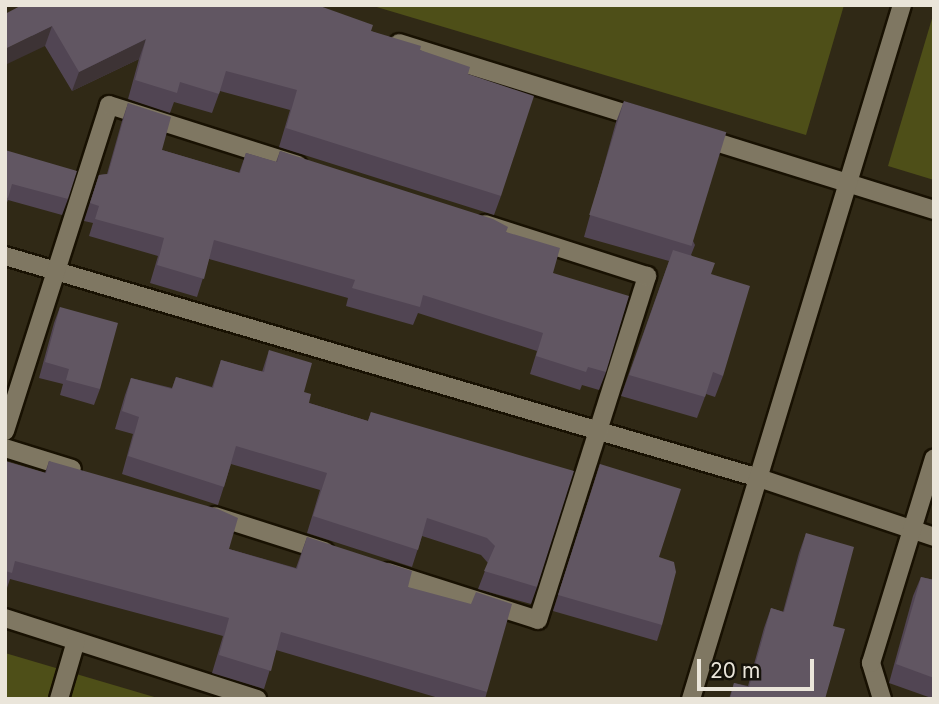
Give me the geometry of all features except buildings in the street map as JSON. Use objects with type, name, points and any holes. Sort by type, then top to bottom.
[{"type":"street","points":[[691,699],[902,5]]},
{"type":"street","points":[[385,38],[934,210]]},
{"type":"street","points":[[5,431],[58,272],[109,105],[319,172]]},
{"type":"street","points":[[365,564],[538,620],[648,276],[464,217]]},
{"type":"street","points":[[5,256],[759,478],[934,537]]},
{"type":"street","points":[[5,448],[85,474]]},
{"type":"street","points":[[882,699],[871,663],[934,458]]},
{"type":"street","points":[[192,508],[338,555]]},
{"type":"street","points":[[5,618],[76,641],[209,692],[257,699]]},
{"type":"street","points":[[60,699],[76,641]]},
{"type":"shaded area","points":[[370,5],[844,5],[806,135]]},
{"type":"shaded area","points":[[934,12],[934,180],[888,166]]},
{"type":"shaded area","points":[[5,653],[161,699],[5,699]]}]
